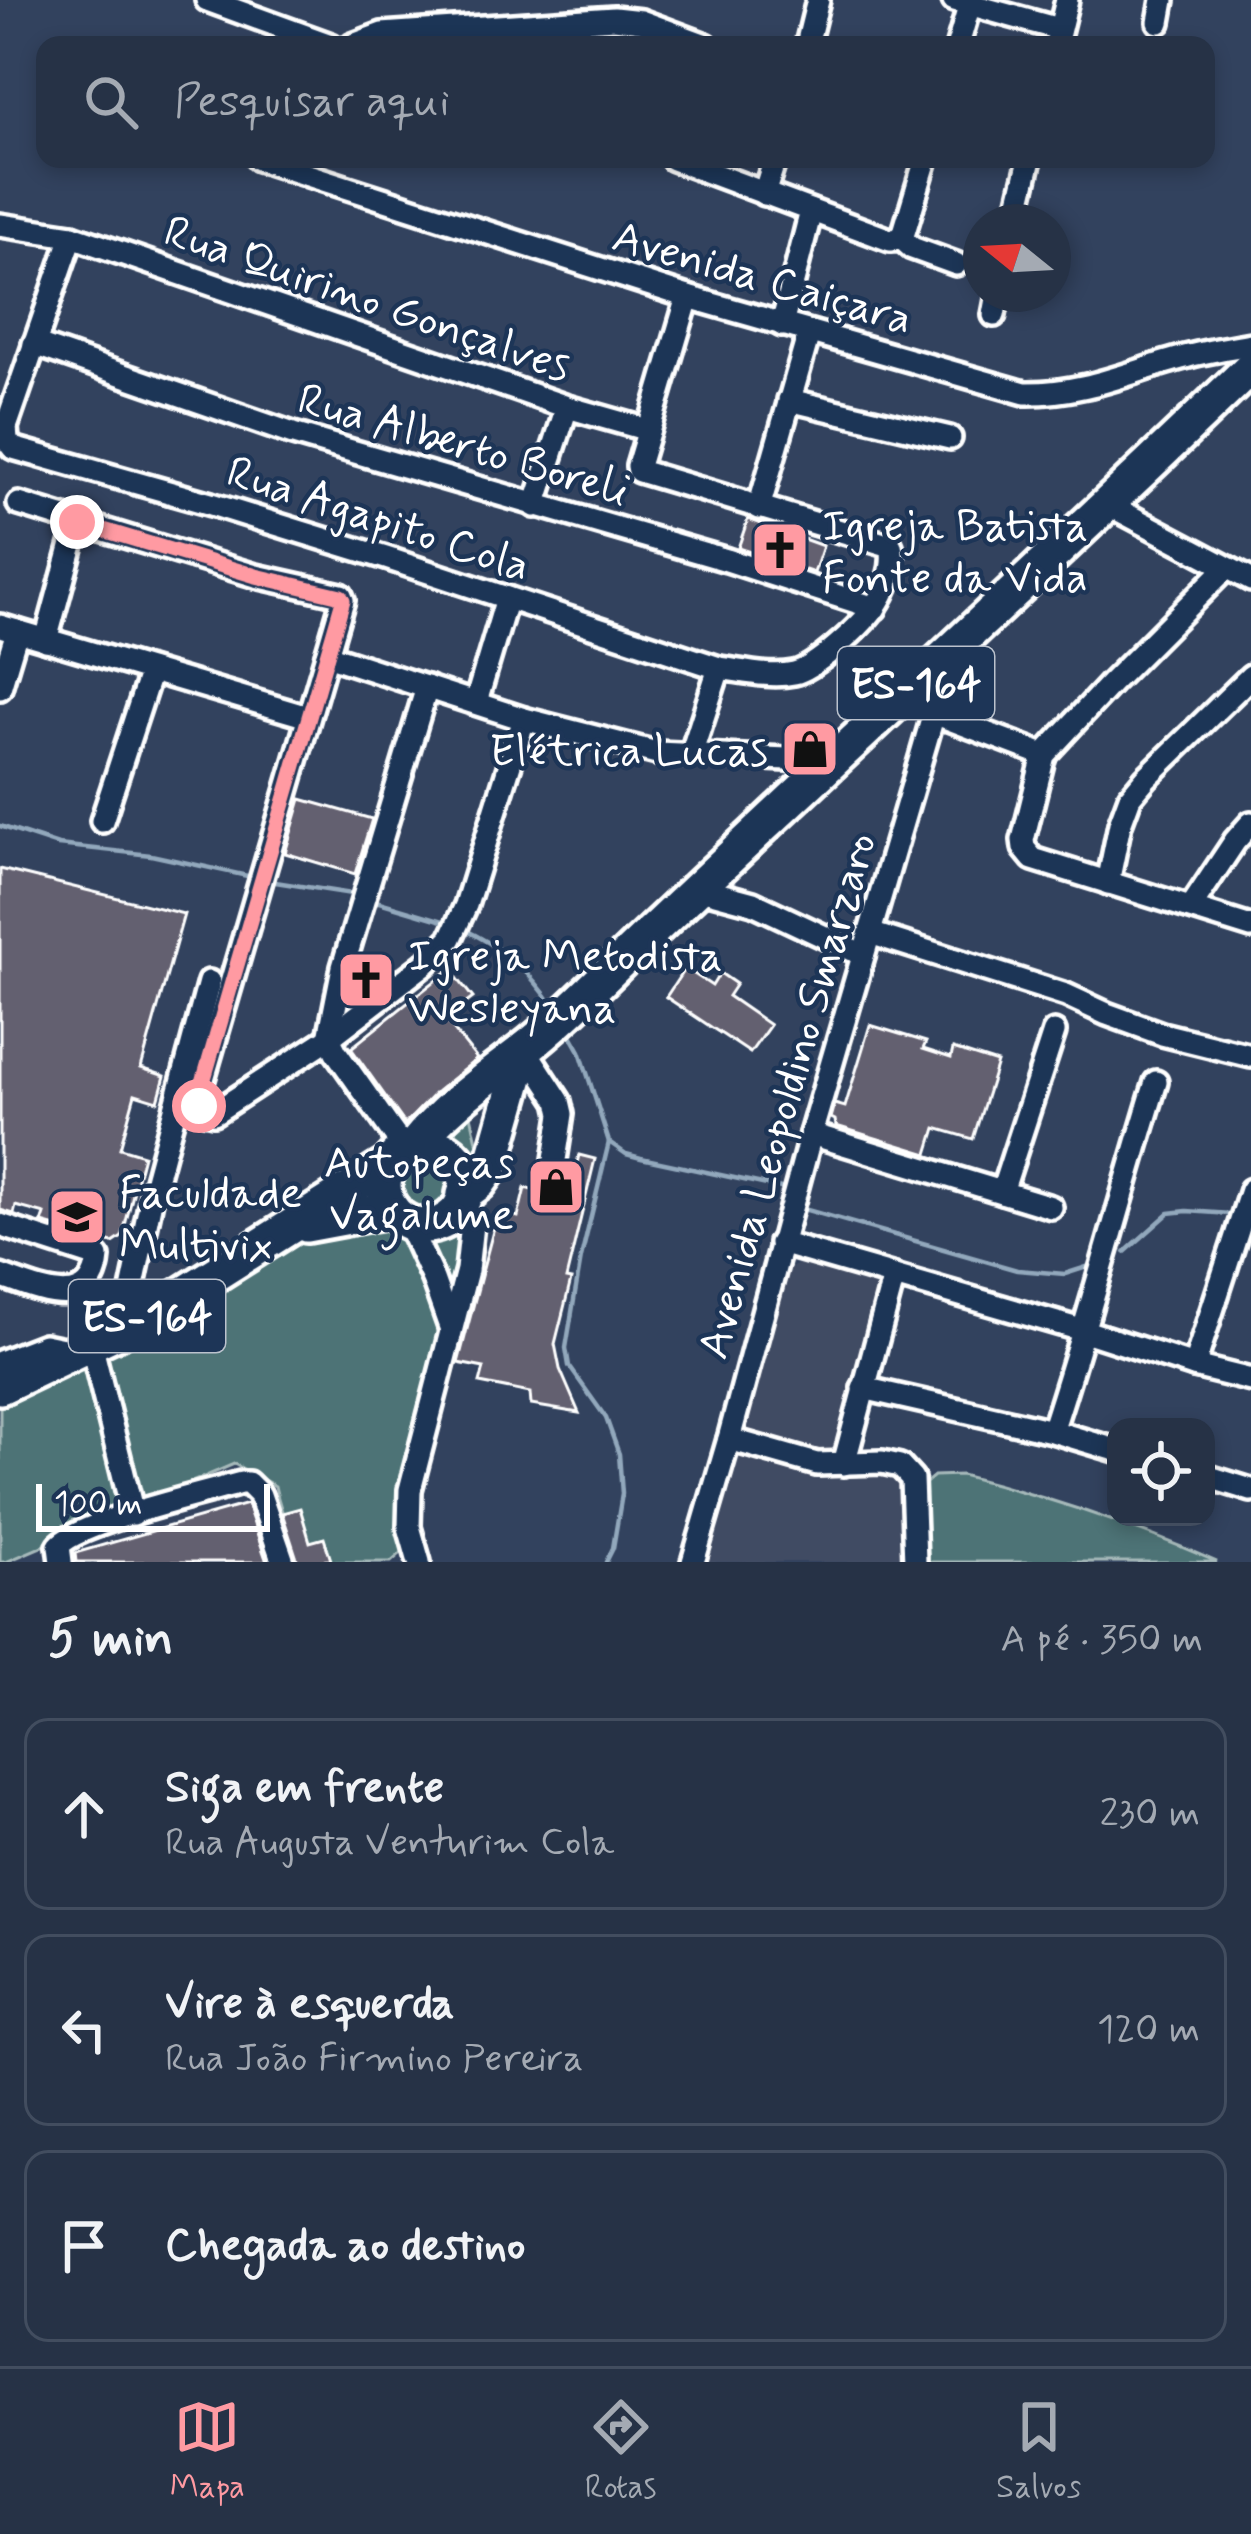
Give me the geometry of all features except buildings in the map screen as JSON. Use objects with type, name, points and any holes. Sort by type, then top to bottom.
[{"type":"highway","name":"ES-164","points":[[0,1387],[176,1299],[403,1153],[450,1107],[582,998],[1251,367]]},
{"type":"highway","name":"ES-164","points":[[286,1228],[400,1216],[427,1226],[453,1215],[492,1165],[535,1039]]},
{"type":"highway","points":[[400,1216],[385,1192],[385,1182],[403,1153],[433,1145],[451,1153],[462,1169],[464,1196]]},
{"type":"street","points":[[207,0],[306,36]]},
{"type":"street","points":[[809,36],[818,0]]},
{"type":"street","points":[[1058,36],[1067,0]]},
{"type":"street","points":[[959,36],[965,2],[1055,36]]},
{"type":"street","points":[[377,36],[614,18],[641,21],[682,36]]},
{"type":"street","name":"Avenida Caiçara","points":[[286,168],[688,297],[1025,393],[1059,394],[1186,356],[1251,344]]},
{"type":"street","points":[[696,168],[890,240],[902,239],[912,248],[956,264]]},
{"type":"street","points":[[764,194],[772,168]]},
{"type":"street","points":[[902,239],[923,168]]},
{"type":"street","points":[[1019,204],[1028,168]]},
{"type":"street","points":[[782,325],[811,212]]},
{"type":"street","name":"Rua Quirino Gonçalves","points":[[0,225],[72,236],[567,407],[648,430]]},
{"type":"street","points":[[34,344],[72,236]]},
{"type":"street","points":[[688,297],[638,466],[644,475],[891,546],[890,576],[874,608]]},
{"type":"street","points":[[759,508],[809,333]]},
{"type":"street","name":"Rua Agapito Cola","points":[[34,344],[6,427],[13,448],[212,504],[719,668],[796,673],[814,664],[874,608]]},
{"type":"street","name":"Rua Alberto Boreli","points":[[34,344],[293,434],[727,560],[874,608]]},
{"type":"street","points":[[789,400],[950,438]]},
{"type":"street","points":[[535,506],[567,407]]},
{"type":"street","points":[[19,504],[256,576],[341,596],[343,606],[199,1096],[199,1106],[205,1111],[214,1113],[329,1038],[424,964],[458,925],[524,719]]},
{"type":"street","points":[[1109,505],[1251,580]]},
{"type":"street","points":[[46,640],[77,522]]},
{"type":"street","points":[[1225,569],[1044,755],[1023,840],[1033,859],[1251,927]]},
{"type":"street","points":[[476,702],[507,598]]},
{"type":"street","points":[[0,688],[9,628],[308,717]]},
{"type":"street","name":"Avenida Leopoldino Smarzaro","points":[[693,1562],[811,1134],[953,649]]},
{"type":"street","points":[[327,656],[524,719],[657,753],[831,761]]},
{"type":"street","points":[[691,755],[719,668]]},
{"type":"street","points":[[102,821],[151,671]]},
{"type":"street","points":[[1108,883],[1130,797],[1251,676]]},
{"type":"street","points":[[403,1153],[329,1038],[338,987],[427,688]]},
{"type":"street","points":[[936,714],[1044,755]]},
{"type":"street","points":[[1191,907],[1251,824]]},
{"type":"street","points":[[697,888],[867,944],[1066,995],[1162,1034],[1251,1056]]},
{"type":"street","points":[[124,1328],[153,1191],[209,982]]},
{"type":"street","points":[[1002,1192],[1054,1032]]},
{"type":"street","points":[[535,1039],[562,1114],[553,1173]]},
{"type":"street","points":[[1052,1432],[1156,1082]]},
{"type":"street","points":[[811,1134],[1051,1207]]},
{"type":"street","points":[[1194,1366],[1251,1190]]},
{"type":"street","points":[[419,1562],[409,1527],[410,1490],[467,1270],[472,1224],[464,1196]]},
{"type":"street","points":[[400,1216],[434,1279],[450,1328]]},
{"type":"street","points":[[0,1225],[98,1257],[98,1263],[84,1288],[60,1296],[0,1276]]},
{"type":"street","points":[[780,1243],[1251,1380]]},
{"type":"street","points":[[844,1464],[894,1276]]},
{"type":"street","points":[[0,1362],[44,1345],[83,1347],[133,1514]]},
{"type":"street","points":[[863,1388],[1107,1447]]},
{"type":"street","points":[[729,1439],[817,1464],[893,1463],[906,1470],[912,1479],[915,1562]]},
{"type":"street","points":[[1215,1479],[1251,1490]]},
{"type":"street","points":[[61,1562],[58,1546],[67,1537],[241,1483],[260,1495],[283,1562]]},
{"type":"shaded area","points":[[812,1258],[883,1279],[834,1457],[753,1433],[744,1425],[786,1270]]},
{"type":"shaded area","points":[[737,1451],[815,1475],[900,1477],[900,1562],[706,1562]]},
{"type":"green space","points":[[471,1115],[485,1177],[408,1547],[391,1562],[293,1562],[275,1486],[234,1464],[0,1562],[0,1403],[367,1191]]},
{"type":"green space","points":[[961,1475],[1026,1493],[1217,1562],[907,1562],[916,1491],[934,1476]]},
{"type":"waterway","points":[[0,826],[58,845],[151,855],[252,877]]},
{"type":"waterway","points":[[269,881],[358,895]]},
{"type":"waterway","points":[[369,899],[450,923]]},
{"type":"waterway","points":[[461,928],[514,961],[555,1009]]},
{"type":"waterway","points":[[567,1028],[580,1051],[609,1142],[581,1258],[566,1348],[569,1366],[606,1418],[619,1454],[622,1494],[613,1548],[606,1562]]},
{"type":"waterway","points":[[609,1142],[626,1154],[781,1188]]},
{"type":"waterway","points":[[807,1210],[1017,1270],[1065,1274],[1093,1265]]},
{"type":"waterway","points":[[1125,1252],[1169,1213],[1231,1214]]},
{"type":"place","name":"Igreja Batista Fonte da Vida","points":[[780,550]]},
{"type":"place","name":"Elétrica Lucas","points":[[810,749]]},
{"type":"place","name":"Igreja Metodista Wesleyana","points":[[366,980]]},
{"type":"place","name":"Autopeças Vagalume","points":[[556,1187]]},
{"type":"place","name":"Faculdade Multivix","points":[[77,1217]]},
{"type":"route","points":[[77,522],[343,600],[199,1106]]}]
